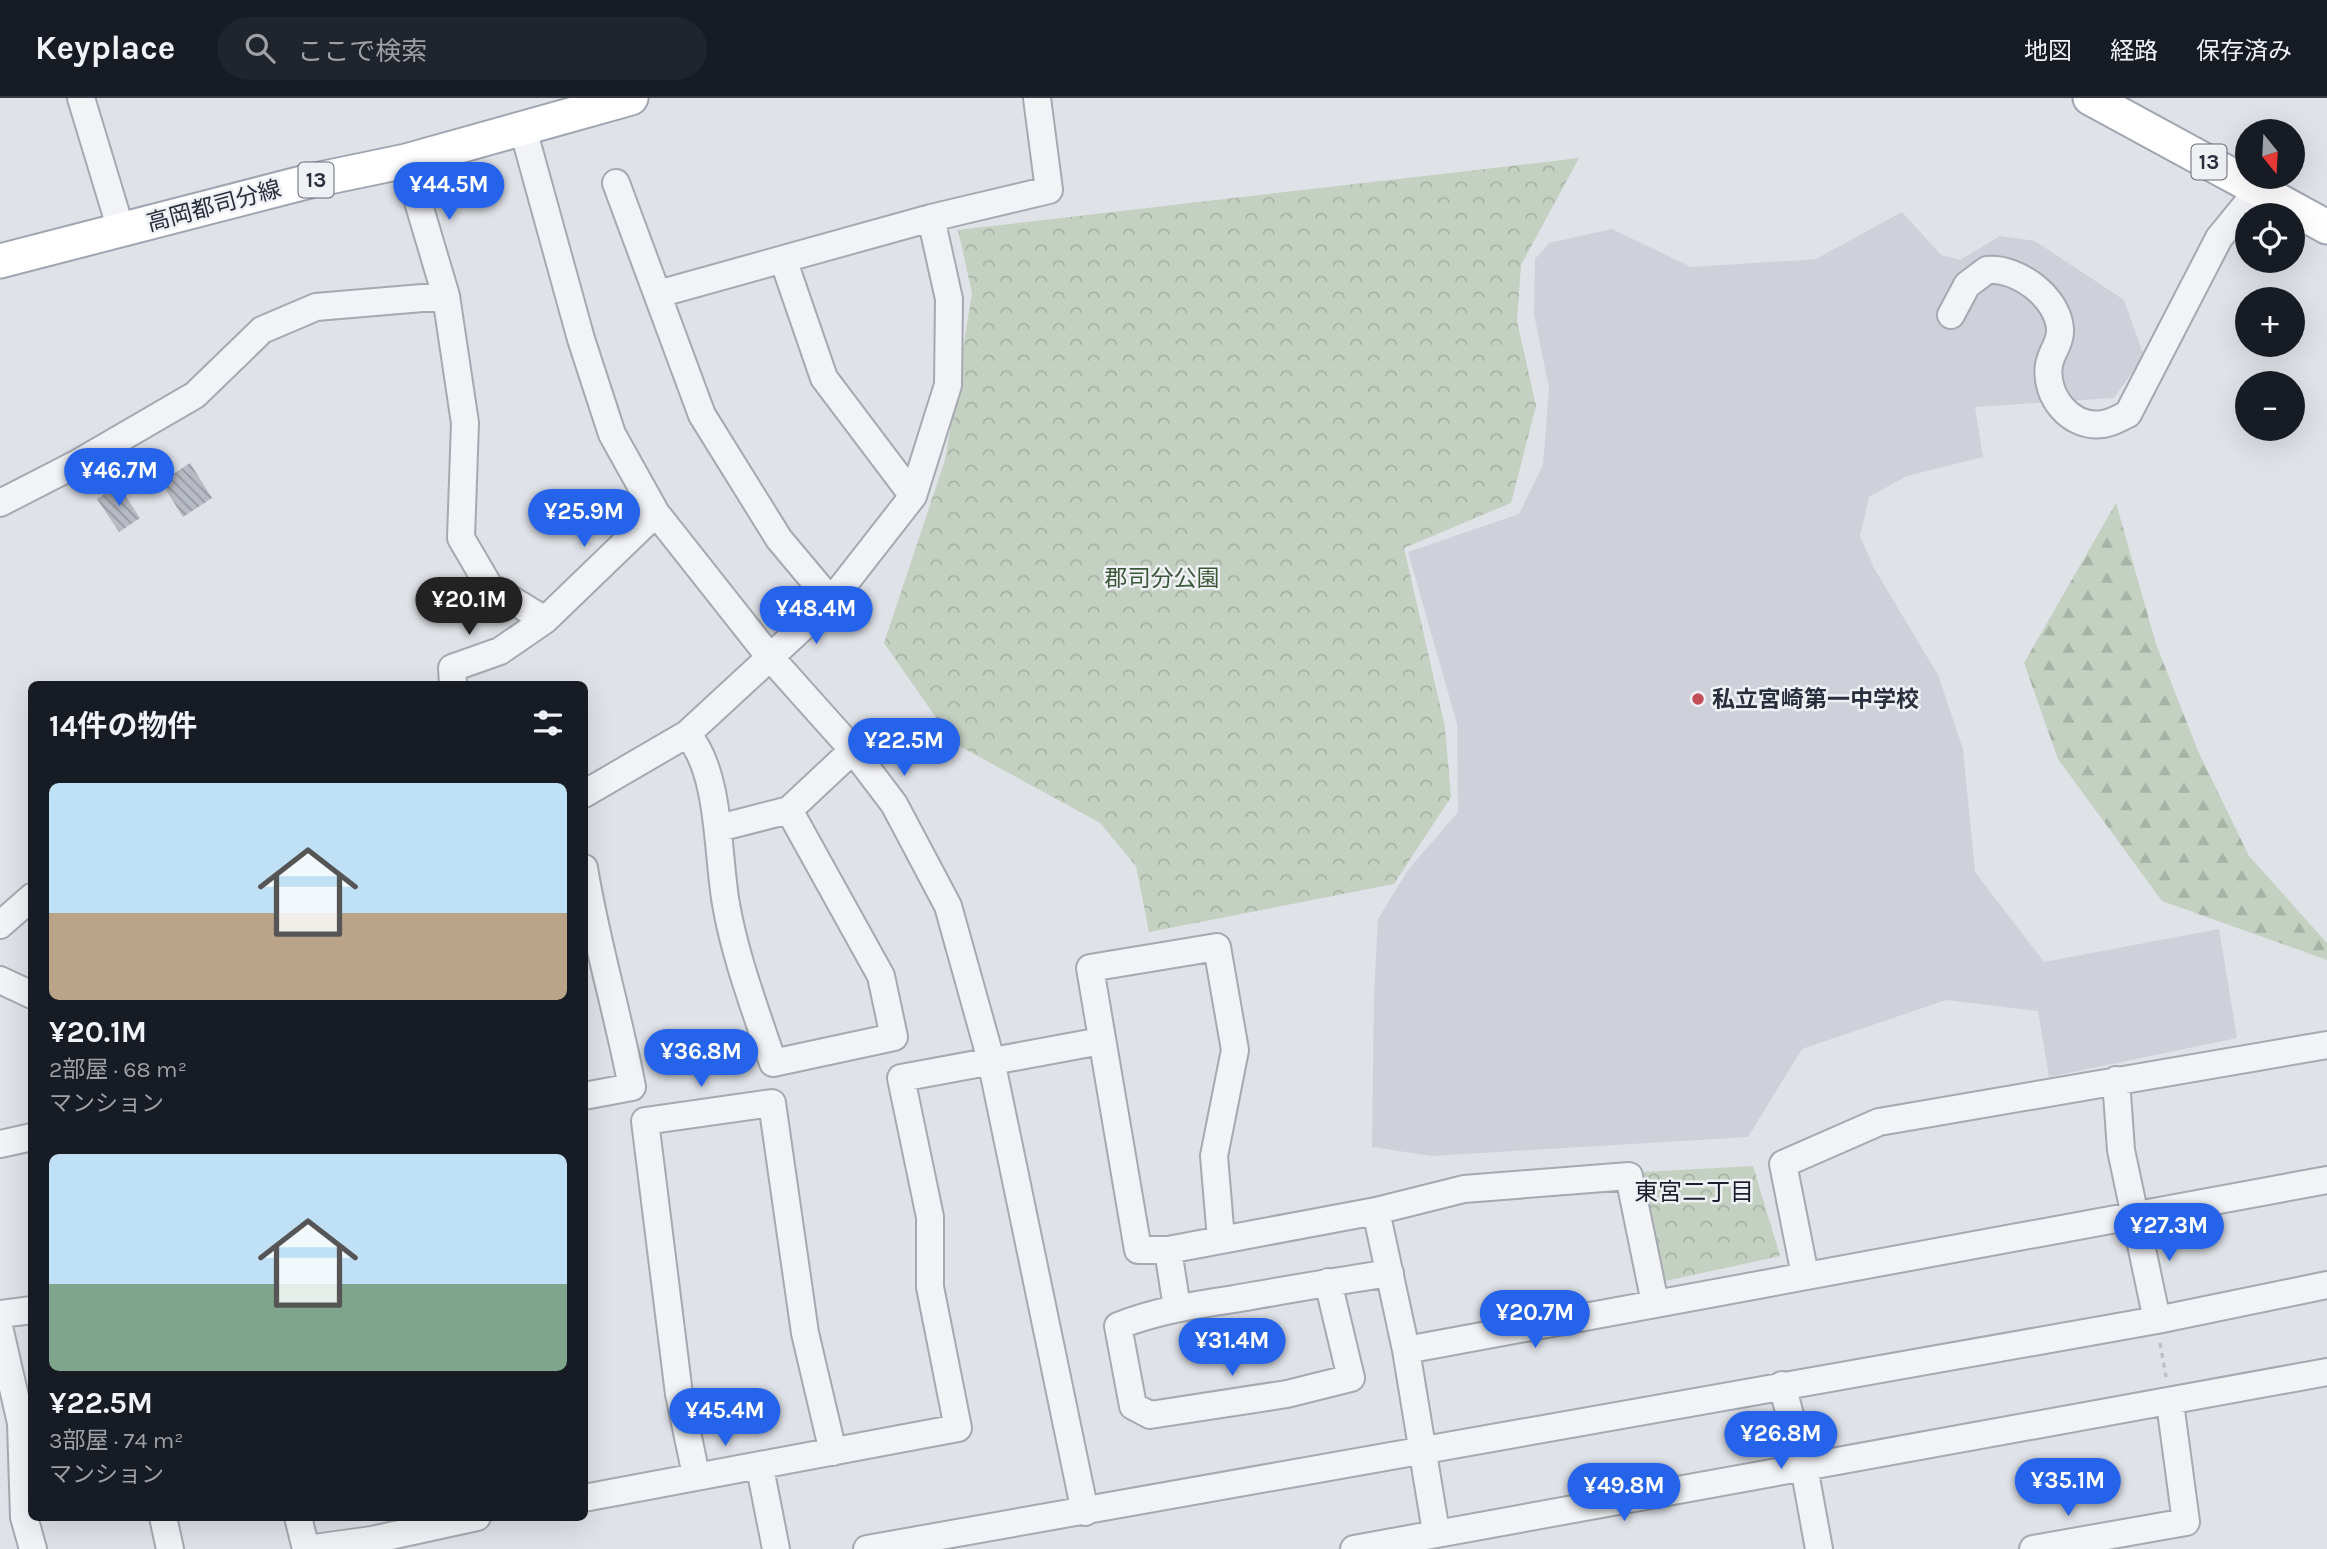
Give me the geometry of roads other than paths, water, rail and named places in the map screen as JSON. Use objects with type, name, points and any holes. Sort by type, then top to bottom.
[{"type":"main road","name":"高岡都司分線","points":[[0,261],[310,181],[406,161],[631,98]]},
{"type":"main road","name":"13","points":[[2090,98],[2235,176]]},
{"type":"main road","name":"13","points":[[2259,189],[2327,227]]},
{"type":"street","points":[[81,98],[121,230]]},
{"type":"street","points":[[659,294],[784,262],[932,218],[1049,190],[1037,98]]},
{"type":"street","points":[[523,129],[581,338],[612,433],[656,513],[769,656],[853,750],[894,804],[948,906],[991,1060],[1085,1512]]},
{"type":"street","points":[[406,161],[446,296],[465,423],[461,538],[489,586],[545,620]]},
{"type":"street","points":[[616,183],[635,242],[659,294],[702,415],[779,539],[831,601]]},
{"type":"street","points":[[1951,315],[1967,285],[1987,270],[2010,272],[2039,292],[2059,320],[2060,340],[2049,365],[2056,400],[2066,413],[2079,421],[2105,424],[2128,414],[2219,238],[2259,189]]},
{"type":"street","points":[[588,792],[687,734],[831,601],[914,496],[948,385],[949,299],[932,218]]},
{"type":"street","points":[[784,262],[824,378],[914,496]]},
{"type":"street","points":[[0,503],[78,463],[195,395],[262,330],[316,307],[446,296]]},
{"type":"street","points":[[453,681],[452,668],[500,651],[545,620],[656,513]]},
{"type":"street","points":[[687,734],[699,747],[719,828],[726,904],[773,1063],[894,1037],[881,976],[789,810]]},
{"type":"street","points":[[719,828],[789,810],[853,750]]},
{"type":"street","points":[[588,893],[593,925],[616,1003],[632,1087],[588,1095]]},
{"type":"street","points":[[0,925],[28,900]]},
{"type":"street","points":[[1221,1239],[1214,1156],[1235,1050],[1217,947],[1090,968],[1138,1250],[1168,1251],[1376,1211],[1464,1189],[1629,1176],[1655,1303]]},
{"type":"street","points":[[0,980],[28,993]]},
{"type":"street","points":[[588,1498],[696,1475],[760,1468],[958,1428],[930,1287],[930,1217],[901,1078],[1101,1041]]},
{"type":"street","points":[[1805,1275],[1783,1164],[1880,1122],[2327,1045]]},
{"type":"street","points":[[2116,1080],[2121,1150],[2157,1320]]},
{"type":"street","points":[[696,1475],[679,1394],[645,1121],[772,1103],[805,1333],[833,1452]]},
{"type":"street","points":[[0,1143],[28,1138]]},
{"type":"street","points":[[1406,1350],[2327,1180]]},
{"type":"street","points":[[1376,1211],[1406,1350],[1436,1532]]},
{"type":"street","points":[[1168,1251],[1177,1308]]},
{"type":"street","points":[[1328,1282],[1351,1378],[1287,1394],[1150,1415],[1133,1406],[1118,1326],[1177,1308],[1328,1282],[1390,1273]]},
{"type":"street","points":[[867,1549],[2157,1320],[2327,1285]]},
{"type":"street","points":[[0,1314],[28,1310]]},
{"type":"street","points":[[0,1331],[21,1423],[24,1517],[33,1549]]},
{"type":"street","points":[[1354,1549],[1436,1532],[2170,1403],[2327,1372]]},
{"type":"street","points":[[1782,1385],[1804,1467],[1819,1549]]},
{"type":"street","points":[[2033,1549],[2113,1541],[2186,1522],[2170,1403]]},
{"type":"street","points":[[760,1468],[776,1549]]},
{"type":"street","points":[[164,1521],[170,1549]]},
{"type":"street","points":[[299,1521],[306,1549],[372,1545],[430,1521]]},
{"type":"place","name":"私立宮崎第一中学校","points":[[1698,699]]},
{"type":"district","name":"東宮二丁目","points":[[1694,1192]]},
{"type":"park label","name":"郡司分公園","points":[[1162,578]]}]
